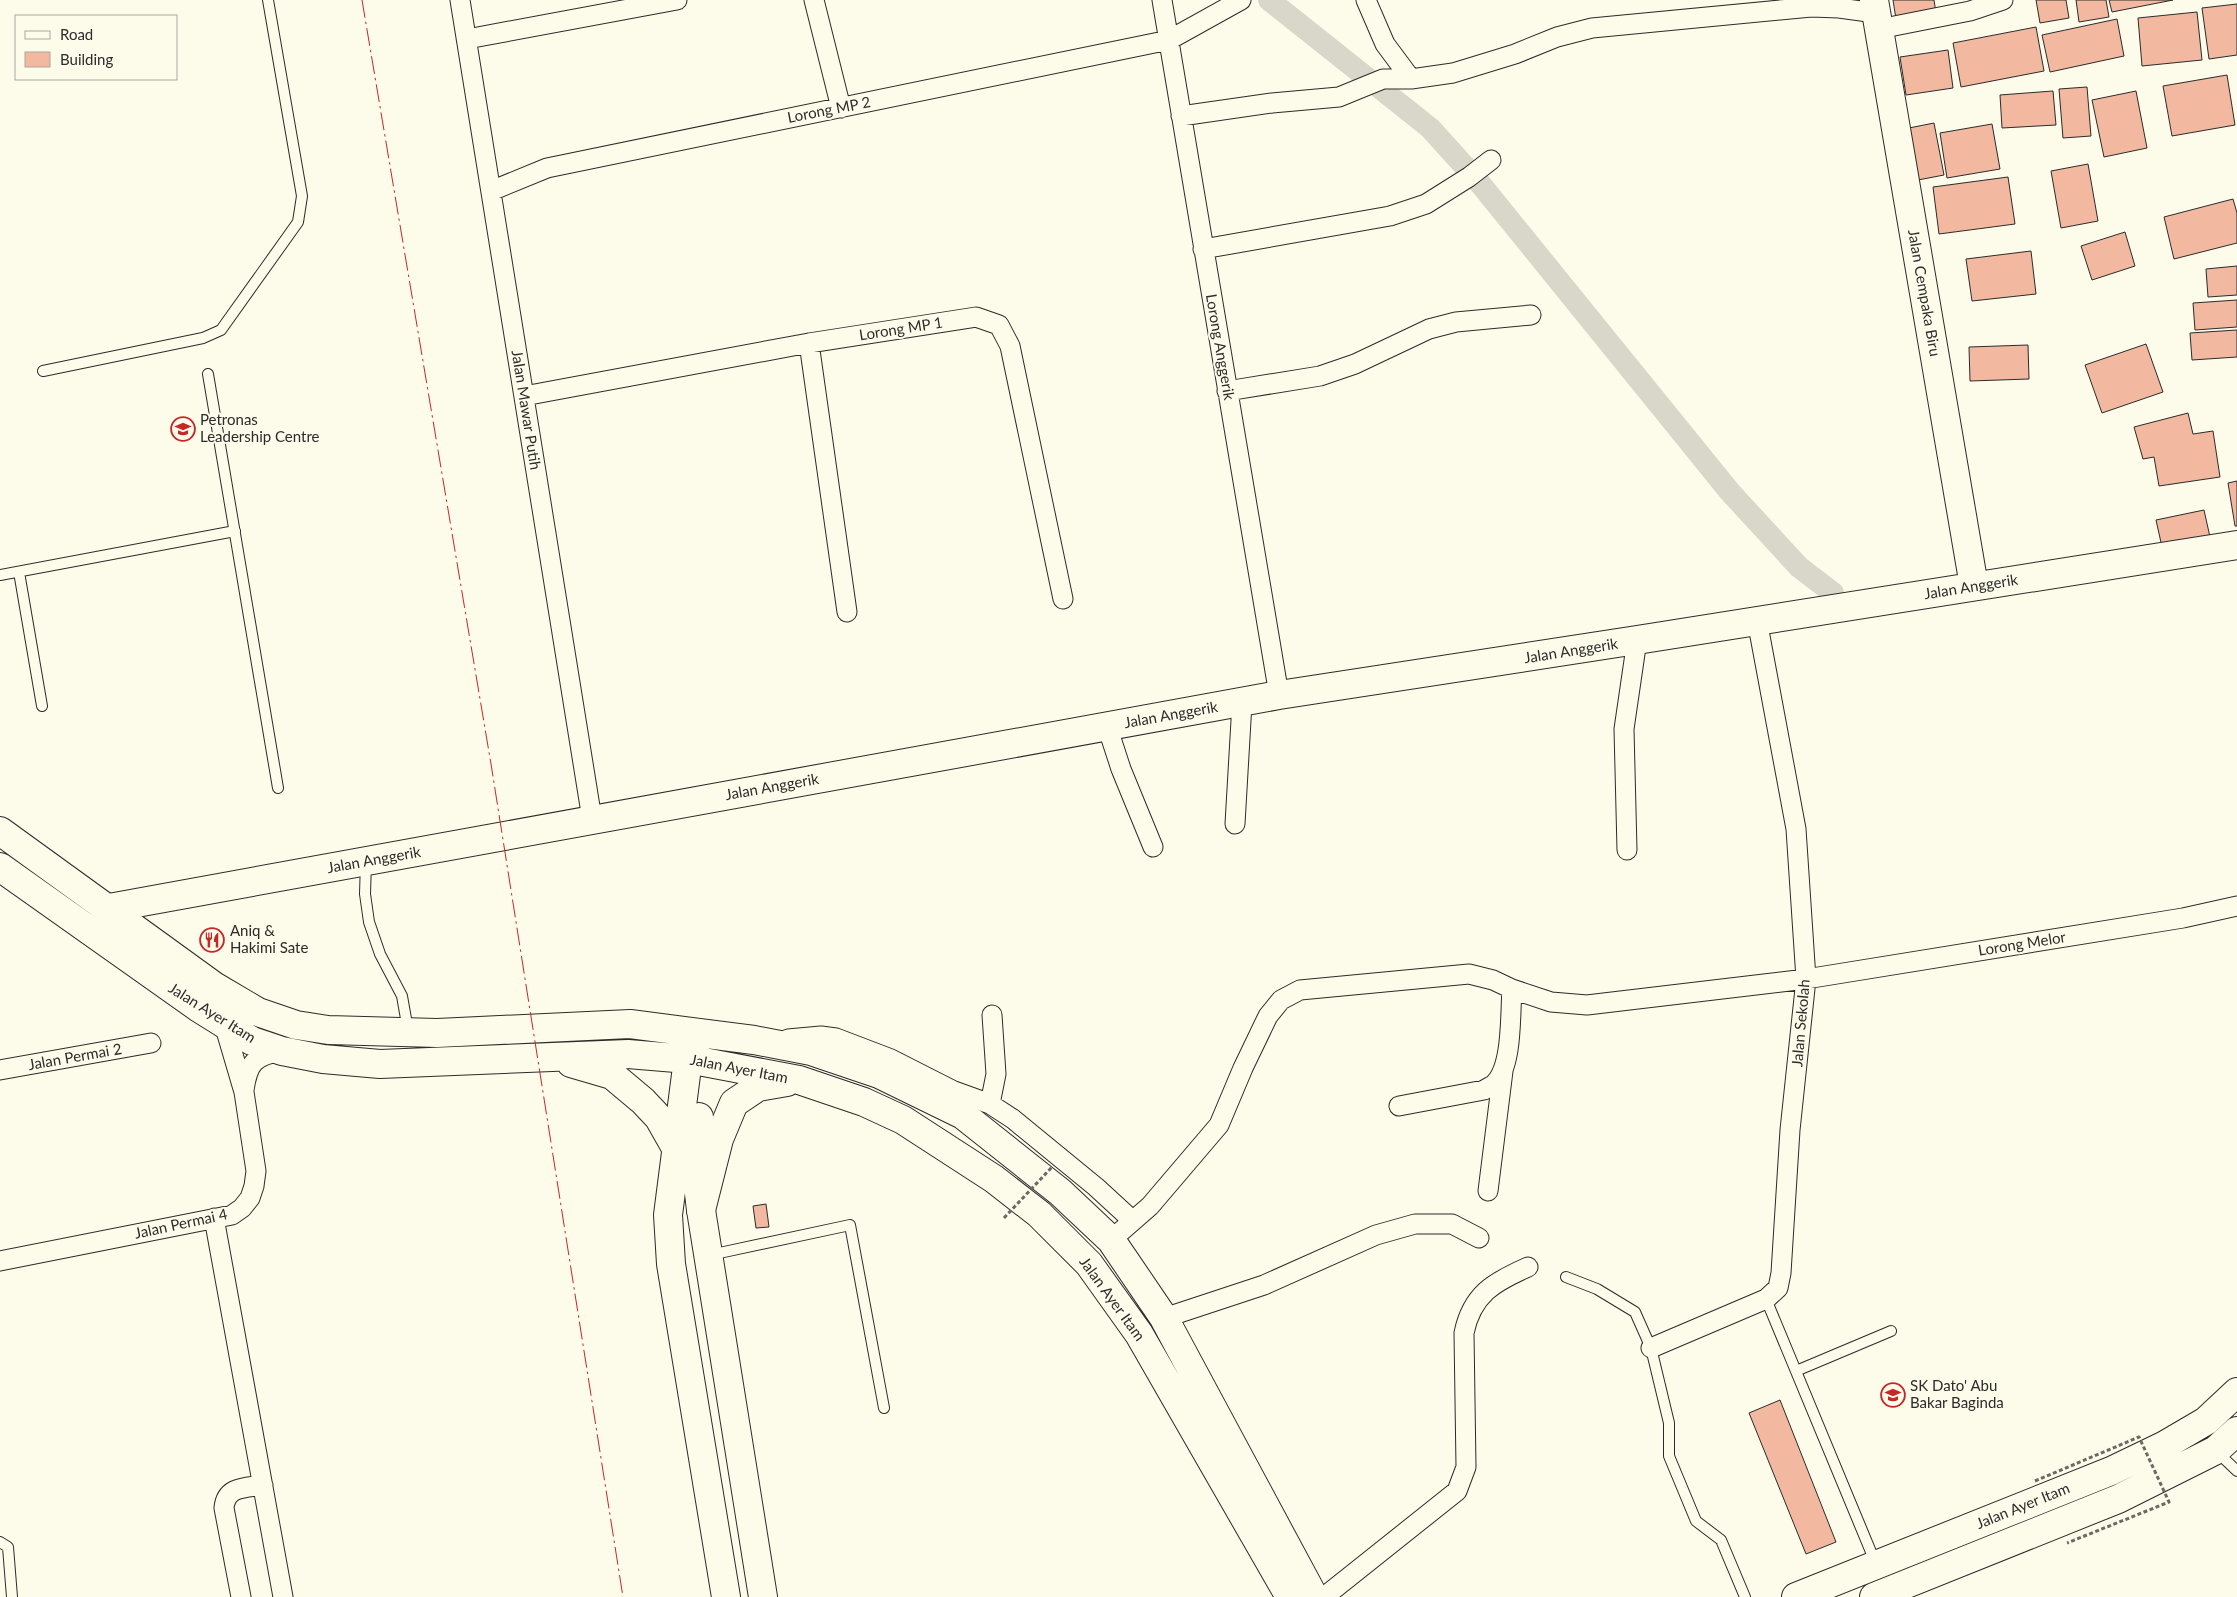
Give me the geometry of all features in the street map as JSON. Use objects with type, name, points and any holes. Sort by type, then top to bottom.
[{"type":"main road","name":"Jalan Cempaka Biru","points":[[1876,14],[1974,586]]},
{"type":"main road","name":"Jalan Anggerik","points":[[109,908],[1279,695],[2237,545]]},
{"type":"main road","name":"Jalan Ayer Itam","points":[[0,831],[109,908],[214,986],[258,1012],[296,1026],[328,1030],[409,1033],[630,1024],[754,1040],[811,1051],[879,1074],[963,1115],[1060,1192],[1111,1240],[1164,1318],[1314,1597]]},
{"type":"main road","name":"Jalan Ayer Itam","points":[[0,867],[224,1024],[252,1041],[282,1051],[323,1059],[380,1064],[628,1054],[698,1061],[799,1080],[864,1102],[903,1120],[994,1179],[1039,1214],[1088,1264],[1139,1334],[1290,1597]]},
{"type":"main road","points":[[701,1034],[694,1151],[701,1210],[763,1593],[734,1597]]},
{"type":"main road","points":[[550,1056],[612,1075],[643,1101],[659,1118],[676,1148]]},
{"type":"main road","points":[[698,1061],[676,1148],[668,1216],[671,1264],[726,1597]]},
{"type":"main road","points":[[701,1210],[719,1139],[734,1103],[758,1087],[799,1080]]},
{"type":"main road","name":"Jalan Ayer Itam","points":[[1796,1597],[2111,1471],[2165,1445],[2206,1421],[2237,1392]]},
{"type":"main road","name":"Jalan Ayer Itam","points":[[1874,1597],[2118,1499],[2216,1450],[2237,1431]]},
{"type":"street","name":"Jalan Mawar Putih","points":[[460,0],[592,819]]},
{"type":"street","points":[[467,39],[620,5],[677,0]]},
{"type":"street","points":[[814,0],[841,108]]},
{"type":"street","name":"Lorong Anggerik","points":[[1162,0],[1279,695]]},
{"type":"street","points":[[1366,0],[1385,44],[1411,79]]},
{"type":"street","points":[[1181,116],[1272,102],[1338,97],[1383,79],[1411,79],[1453,73],[1515,54],[1558,37],[1592,28],[1811,7],[1839,8],[1876,14],[1970,11],[2003,0]]},
{"type":"street","name":"Lorong MP 2","points":[[491,191],[547,168],[1169,40],[1240,1]]},
{"type":"street","points":[[1203,249],[1390,216],[1426,204],[1480,169]]},
{"type":"street","points":[[1227,391],[1320,376],[1355,364],[1429,329],[1456,322],[1531,315]]},
{"type":"street","name":"Lorong MP 1","points":[[524,396],[809,343],[976,317],[999,325],[1010,346],[1063,598]]},
{"type":"street","points":[[809,343],[847,612]]},
{"type":"street","name":"Jalan Sekolah","points":[[1757,620],[1796,829],[1806,979],[1790,1130],[1781,1273],[1778,1288],[1766,1299]]},
{"type":"street","points":[[1627,850],[1624,729],[1637,640]]},
{"type":"street","points":[[1235,824],[1242,702]]},
{"type":"street","points":[[1107,726],[1121,769],[1153,847]]},
{"type":"street","name":"Lorong Melor","points":[[1111,1240],[1150,1206],[1219,1125],[1268,1016],[1282,1000],[1300,990],[1469,974],[1493,980],[1512,989],[1552,1002],[1587,1005],[1806,979],[2183,918],[2237,906]]},
{"type":"street","points":[[1488,1191],[1503,1070],[1507,1052],[1512,989]]},
{"type":"street","points":[[990,1104],[996,1074],[992,1015]]},
{"type":"street","name":"Jalan Permai 4","points":[[0,1261],[232,1215],[242,1208],[250,1198],[256,1171],[244,1092],[224,1024]]},
{"type":"street","points":[[754,1040],[821,1036],[836,1038],[891,1059],[954,1091],[990,1104],[1013,1119],[1096,1187],[1133,1221]]},
{"type":"street","name":"Jalan Permai 2","points":[[0,1070],[151,1043]]},
{"type":"street","name":"Jalan Permai 4","points":[[244,1092],[247,1071],[253,1063],[263,1054],[282,1051]]},
{"type":"street","points":[[1399,1106],[1484,1090],[1495,1084],[1503,1070]]},
{"type":"street","points":[[214,1218],[283,1597]]},
{"type":"street","points":[[1164,1318],[1264,1285],[1376,1235],[1415,1224],[1452,1224],[1480,1238]]},
{"type":"street","points":[[1324,1597],[1457,1491],[1466,1467],[1464,1333],[1468,1315],[1480,1297],[1499,1280],[1528,1267]]},
{"type":"street","points":[[1651,1348],[1766,1299]]},
{"type":"street","points":[[241,1597],[224,1508],[225,1497],[231,1491],[263,1485]]},
{"type":"lane","points":[[42,371],[203,338],[221,330],[298,222],[302,196],[268,0]]},
{"type":"lane","points":[[208,374],[278,788]]},
{"type":"lane","points":[[0,575],[234,530]]},
{"type":"lane","points":[[19,572],[42,706]]},
{"type":"lane","points":[[366,862],[365,894],[369,922],[380,954],[402,996],[409,1033]]},
{"type":"lane","points":[[709,1255],[850,1225],[884,1408]]},
{"type":"lane","points":[[1566,1277],[1597,1288],[1635,1312],[1651,1348],[1669,1422],[1668,1456],[1696,1521],[1721,1540],[1745,1597]]},
{"type":"lane","points":[[1766,1299],[1876,1564]]},
{"type":"lane","points":[[1796,1371],[1891,1331]]},
{"type":"lane","points":[[2216,1450],[2237,1471]]},
{"type":"lane","points":[[0,1542],[8,1547],[12,1597]]},
{"type":"path","points":[[1004,1218],[1052,1166]]},
{"type":"path","points":[[2035,1481],[2139,1437],[2169,1502],[2067,1544]]},
{"type":"building","points":[[1893,0],[1934,0],[1936,13],[1896,19]]},
{"type":"building","points":[[2036,0],[2066,0],[2069,18],[2040,23]]},
{"type":"building","points":[[2076,0],[2106,0],[2109,17],[2079,22]]},
{"type":"building","points":[[2109,0],[2173,0],[2112,12]]},
{"type":"building","points":[[2237,4],[2237,55],[2209,59],[2202,8]]},
{"type":"building","points":[[2197,12],[2202,60],[2142,66],[2138,18]]},
{"type":"building","points":[[2117,19],[2124,56],[2050,72],[2042,35]]},
{"type":"building","points":[[2036,27],[2044,71],[1961,87],[1953,43]]},
{"type":"building","points":[[1948,50],[1953,88],[1906,95],[1900,57]]},
{"type":"building","points":[[2227,75],[2235,125],[2172,136],[2163,86]]},
{"type":"building","points":[[2087,87],[2091,136],[2063,138],[2059,89]]},
{"type":"building","points":[[2053,91],[2056,125],[2002,128],[2000,95]]},
{"type":"building","points":[[2136,91],[2147,148],[2104,157],[2092,100]]},
{"type":"building","points":[[1934,123],[1944,175],[1918,180],[1909,128]]},
{"type":"building","points":[[1992,124],[2000,169],[1947,178],[1940,133]]},
{"type":"building","points":[[2088,164],[2098,221],[2061,228],[2051,171]]},
{"type":"building","points":[[2008,177],[2015,224],[1939,234],[1933,187]]},
{"type":"building","points":[[2233,199],[2237,213],[2237,243],[2174,259],[2164,217]]},
{"type":"building","points":[[2125,232],[2135,266],[2092,280],[2081,246]]},
{"type":"building","points":[[2031,251],[2036,294],[1972,301],[1966,259]]},
{"type":"building","points":[[2237,266],[2237,295],[2208,297],[2206,269]]},
{"type":"building","points":[[2237,300],[2237,327],[2195,330],[2193,303]]},
{"type":"building","points":[[2237,330],[2237,357],[2192,360],[2190,333]]},
{"type":"building","points":[[2146,344],[2163,392],[2102,413],[2085,365]]},
{"type":"building","points":[[2028,345],[2029,379],[1970,381],[1969,347]]},
{"type":"building","points":[[2188,413],[2193,434],[2213,431],[2220,477],[2159,486],[2154,457],[2143,459],[2134,427]]},
{"type":"building","points":[[2237,481],[2237,526],[2235,526],[2228,483]]},
{"type":"building","points":[[2204,510],[2210,537],[2162,547],[2156,520]]},
{"type":"building","points":[[766,1204],[769,1227],[756,1228],[753,1206]]},
{"type":"building","points":[[1780,1400],[1836,1542],[1806,1554],[1749,1413]]},
{"type":"waterway","points":[[1269,0],[1430,128],[1478,181],[1730,492],[1799,567],[1833,593]]},
{"type":"power","points":[[362,0],[491,764],[623,1597]]},
{"type":"place","name":"Petronas Leadership Centre","points":[[183,429]]},
{"type":"place","name":"Aniq & Hakimi Sate","points":[[212,940]]},
{"type":"place","name":"SK Dato' Abu Bakar Baginda","points":[[1893,1395]]}]
